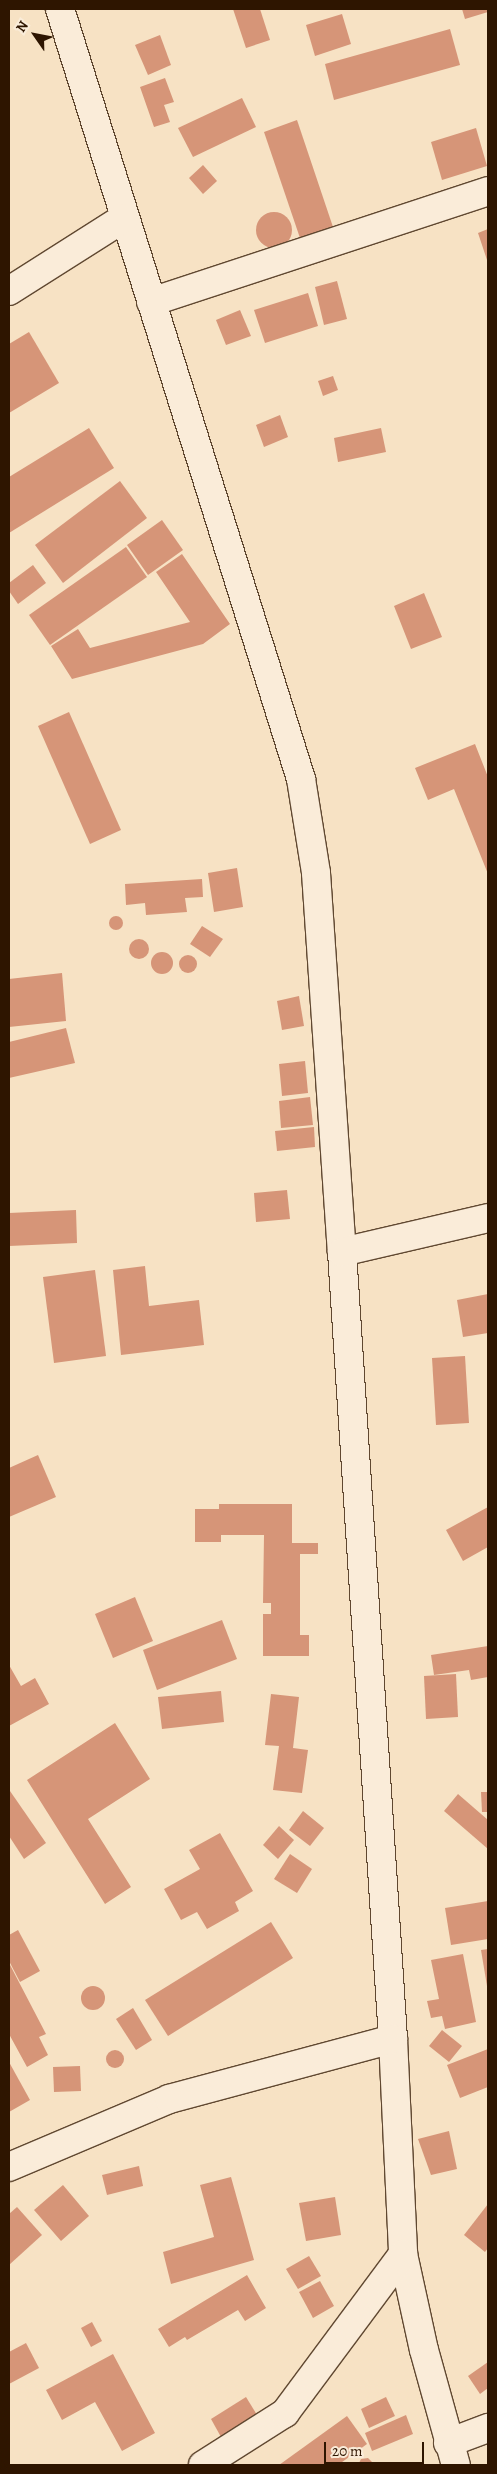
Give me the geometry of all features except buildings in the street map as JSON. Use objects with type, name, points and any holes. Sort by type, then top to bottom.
[{"type":"street","points":[[60,9],[124,218],[302,779],[316,873],[342,1252],[393,2039],[403,2254],[452,2454],[488,2428]]},
{"type":"street","points":[[151,302],[488,191]]},
{"type":"street","points":[[9,291],[124,218]]},
{"type":"street","points":[[342,1252],[488,1218]]},
{"type":"street","points":[[9,2167],[169,2099],[393,2039]]},
{"type":"street","points":[[202,2465],[285,2412],[403,2254]]}]
